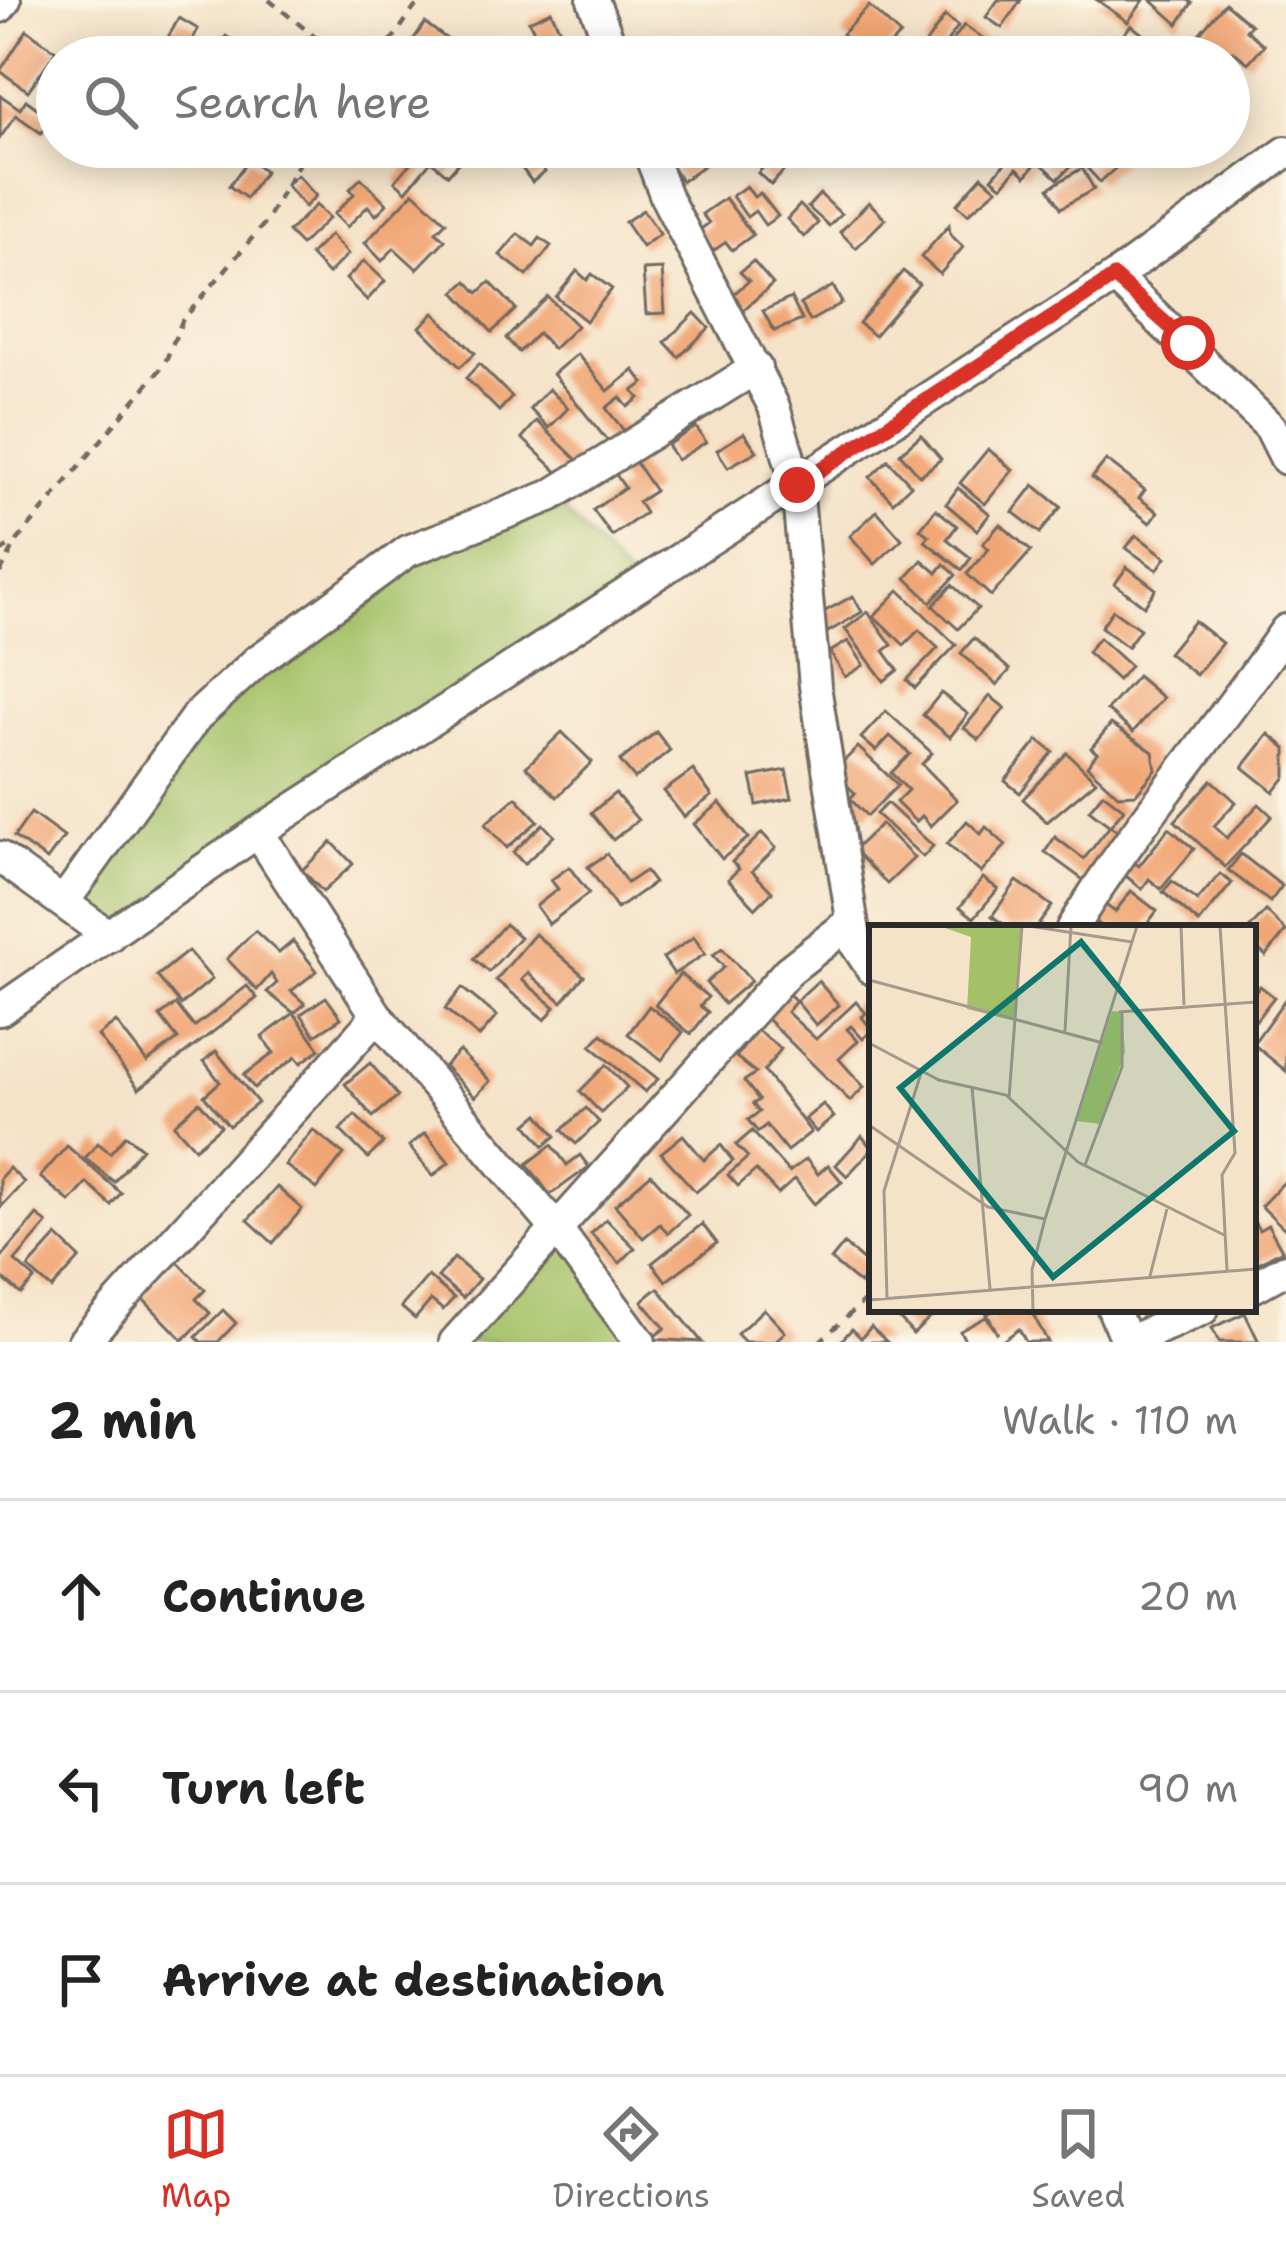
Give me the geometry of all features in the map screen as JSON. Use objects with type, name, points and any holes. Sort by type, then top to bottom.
[{"type":"street","points":[[593,0],[607,36]]},
{"type":"street","points":[[0,1010],[258,832],[1114,277],[1286,152]]},
{"type":"street","points":[[655,168],[756,368],[797,485],[815,686],[856,945],[869,964]]},
{"type":"street","points":[[1114,277],[1270,427],[1286,459]]},
{"type":"street","points":[[65,900],[196,717],[256,661],[408,551],[550,496],[756,368]]},
{"type":"street","points":[[1074,925],[1148,814],[1211,738],[1286,630]]},
{"type":"street","points":[[258,832],[377,1016],[559,1232],[640,1342]]},
{"type":"street","points":[[0,857],[109,936]]},
{"type":"street","points":[[455,1342],[559,1232],[788,971],[852,920]]},
{"type":"street","points":[[82,1342],[377,1016]]},
{"type":"street","points":[[1256,1285],[1286,1269]]},
{"type":"street","points":[[1114,1312],[1128,1342],[1196,1312]]},
{"type":"path","points":[[269,0],[314,36]]},
{"type":"path","points":[[395,36],[420,0]]},
{"type":"path","points":[[0,573],[17,541],[164,365],[182,321],[264,224],[296,168]]},
{"type":"path","points":[[0,552],[17,541]]},
{"type":"path","points":[[818,1342],[869,1297]]},
{"type":"green space","points":[[550,496],[636,587],[109,936],[65,900],[196,717],[344,600]]},
{"type":"green space","points":[[559,1232],[640,1342],[456,1342]]},
{"type":"building","points":[[998,0],[1021,0],[1002,28],[986,17]]},
{"type":"building","points":[[1097,0],[1144,0],[1128,22]]},
{"type":"building","points":[[1151,0],[1188,0],[1192,3],[1178,24]]},
{"type":"building","points":[[1225,3],[1251,25],[1246,30],[1264,45],[1250,61],[1250,36],[1199,34]]},
{"type":"building","points":[[869,6],[900,35],[844,36]]},
{"type":"building","points":[[551,11],[563,36],[536,36],[529,21]]},
{"type":"building","points":[[945,16],[958,26],[951,36],[931,36]]},
{"type":"building","points":[[179,18],[198,29],[194,36],[169,36]]},
{"type":"building","points":[[425,23],[443,36],[416,36]]},
{"type":"building","points":[[964,25],[980,36],[956,36]]},
{"type":"building","points":[[1131,25],[1145,36],[1122,36]]},
{"type":"building","points":[[27,30],[36,37],[36,80],[28,91],[0,71]]},
{"type":"building","points":[[0,95],[20,109],[26,100],[36,107],[36,129],[16,115],[0,138]]},
{"type":"building","points":[[242,168],[265,171],[246,198],[229,186]]},
{"type":"building","points":[[406,168],[425,168],[406,191],[395,181]]},
{"type":"building","points":[[522,168],[545,172],[532,182]]},
{"type":"building","points":[[673,168],[700,168],[682,181]]},
{"type":"building","points":[[763,168],[787,168],[771,185],[758,173]]},
{"type":"building","points":[[1001,168],[1017,168],[1002,186],[992,178]]},
{"type":"building","points":[[1046,168],[1069,168],[1058,179]]},
{"type":"building","points":[[1082,168],[1094,189],[1061,208],[1049,188]]},
{"type":"building","points":[[1089,168],[1116,168],[1100,182]]},
{"type":"building","points":[[297,175],[316,196],[305,207],[286,185]]},
{"type":"building","points":[[982,176],[997,189],[968,214],[957,204]]},
{"type":"building","points":[[361,178],[387,204],[376,215],[368,206],[347,227],[334,214],[354,194],[350,189]]},
{"type":"building","points":[[746,186],[754,197],[760,193],[778,216],[765,225],[755,211],[747,217],[732,196]]},
{"type":"building","points":[[414,192],[446,222],[436,232],[445,240],[417,269],[394,248],[382,261],[365,243]]},
{"type":"building","points":[[820,194],[841,214],[829,226],[808,207]]},
{"type":"building","points":[[725,198],[753,235],[732,250],[726,242],[713,251],[698,231],[709,223],[702,214]]},
{"type":"building","points":[[869,202],[885,219],[856,248],[840,232]]},
{"type":"building","points":[[316,205],[329,218],[301,245],[288,232]]},
{"type":"building","points":[[800,205],[818,223],[804,237],[787,219]]},
{"type":"building","points":[[643,210],[660,234],[642,247],[625,222]]},
{"type":"building","points":[[949,225],[950,234],[963,247],[940,274],[921,257]]},
{"type":"building","points":[[518,234],[534,246],[540,238],[551,246],[527,276],[500,255]]},
{"type":"building","points":[[330,235],[348,254],[328,274],[310,255]]},
{"type":"building","points":[[364,261],[385,281],[367,300],[346,279]]},
{"type":"building","points":[[753,261],[773,284],[742,311],[730,297],[749,281],[740,272]]},
{"type":"building","points":[[662,269],[665,313],[646,314],[643,270]]},
{"type":"building","points":[[577,271],[587,280],[592,274],[612,289],[586,321],[556,297]]},
{"type":"building","points":[[903,271],[919,284],[874,336],[859,323]]},
{"type":"building","points":[[467,281],[478,293],[490,282],[516,309],[492,332],[455,292]]},
{"type":"building","points":[[833,286],[842,303],[810,321],[800,304]]},
{"type":"building","points":[[548,297],[577,326],[553,349],[538,333],[519,352],[506,338]]},
{"type":"building","points":[[791,298],[802,320],[774,331],[763,311]]},
{"type":"building","points":[[434,313],[475,353],[460,367],[420,327]]},
{"type":"building","points":[[695,313],[709,328],[679,357],[665,342]]},
{"type":"building","points":[[577,354],[608,391],[634,370],[644,383],[633,391],[639,398],[628,407],[620,397],[606,408],[625,432],[610,444],[553,374]]},
{"type":"building","points":[[479,364],[512,397],[499,411],[466,378]]},
{"type":"building","points":[[549,389],[568,408],[549,428],[530,409]]},
{"type":"building","points":[[537,421],[579,462],[564,478],[522,438]]},
{"type":"building","points":[[696,427],[706,442],[677,460],[667,445]]},
{"type":"building","points":[[744,433],[757,451],[728,467],[717,450]]},
{"type":"building","points":[[921,435],[941,459],[920,476],[900,453]]},
{"type":"building","points":[[988,449],[1013,470],[985,504],[960,483]]},
{"type":"building","points":[[632,457],[655,491],[638,502],[645,513],[612,536],[593,510],[625,488],[613,470]]},
{"type":"building","points":[[888,460],[911,485],[893,502],[870,477]]},
{"type":"building","points":[[1106,460],[1145,490],[1139,498],[1158,512],[1150,523],[1092,478]]},
{"type":"building","points":[[1034,485],[1061,507],[1040,533],[1013,512]]},
{"type":"building","points":[[958,488],[990,514],[977,530],[946,504]]},
{"type":"building","points":[[936,509],[957,526],[947,539],[971,558],[962,570],[925,541],[929,536],[920,529]]},
{"type":"building","points":[[877,511],[902,539],[875,564],[850,536]]},
{"type":"building","points":[[1000,524],[1031,551],[991,596],[967,574],[989,549],[983,544]]},
{"type":"building","points":[[1136,535],[1166,557],[1157,570],[1126,548]]},
{"type":"building","points":[[922,560],[937,573],[944,564],[956,575],[931,602],[906,578]]},
{"type":"building","points":[[1127,567],[1156,589],[1144,606],[1115,584]]},
{"type":"building","points":[[952,585],[978,608],[958,629],[933,606]]},
{"type":"building","points":[[899,590],[956,645],[915,688],[907,680],[938,648],[919,630],[904,645],[874,616]]},
{"type":"building","points":[[853,596],[862,612],[828,632],[818,615]]},
{"type":"building","points":[[1113,610],[1140,629],[1127,647],[1101,627]]},
{"type":"building","points":[[868,612],[892,645],[884,651],[898,670],[884,681],[845,629]]},
{"type":"building","points":[[1194,621],[1222,643],[1196,675],[1168,653]]},
{"type":"building","points":[[974,638],[1010,670],[997,685],[961,653]]},
{"type":"building","points":[[1099,638],[1130,666],[1118,680],[1087,652]]},
{"type":"building","points":[[848,641],[864,665],[845,677],[830,652]]},
{"type":"building","points":[[1137,676],[1163,698],[1133,732],[1107,710]]},
{"type":"building","points":[[941,693],[968,714],[950,737],[923,715]]},
{"type":"building","points":[[990,696],[1005,708],[979,740],[964,728]]},
{"type":"building","points":[[886,711],[932,753],[922,764],[957,800],[931,826],[922,816],[916,822],[896,802],[908,790],[891,773],[910,754],[890,736],[876,751],[861,738]]},
{"type":"building","points":[[1111,724],[1153,752],[1156,770],[1136,794],[1118,795],[1087,766],[1097,753],[1091,748]]},
{"type":"building","points":[[562,732],[592,762],[557,797],[526,767]]},
{"type":"building","points":[[656,732],[670,750],[635,779],[620,761]]},
{"type":"building","points":[[1269,734],[1286,748],[1286,777],[1274,792],[1243,767]]},
{"type":"building","points":[[1038,740],[1053,752],[1020,793],[1005,781]]},
{"type":"building","points":[[858,747],[898,785],[867,816],[850,799],[855,793],[833,772]]},
{"type":"building","points":[[1067,753],[1096,781],[1047,822],[1023,799]]},
{"type":"building","points":[[693,770],[712,796],[684,817],[664,791]]},
{"type":"building","points":[[786,770],[792,798],[757,805],[751,777]]},
{"type":"building","points":[[1212,780],[1236,802],[1214,826],[1227,838],[1259,804],[1272,816],[1225,867],[1175,821]]},
{"type":"building","points":[[615,793],[638,820],[613,840],[591,813]]},
{"type":"building","points":[[1103,793],[1124,809],[1110,826],[1089,810]]},
{"type":"building","points":[[516,797],[538,821],[507,848],[485,824]]},
{"type":"building","points":[[720,803],[748,838],[722,859],[694,824]]},
{"type":"building","points":[[887,803],[933,846],[923,857],[876,814]]},
{"type":"building","points":[[31,813],[64,837],[47,860],[14,837]]},
{"type":"building","points":[[967,821],[981,834],[986,827],[1006,845],[981,873],[947,844]]},
{"type":"building","points":[[543,824],[554,836],[524,864],[513,852]]},
{"type":"building","points":[[881,824],[914,858],[887,884],[854,850]]},
{"type":"building","points":[[1110,826],[1122,834],[1086,882],[1045,852],[1055,837],[1084,859]]},
{"type":"building","points":[[1169,828],[1194,849],[1161,889],[1149,879],[1142,889],[1121,872],[1131,860],[1139,866]]},
{"type":"building","points":[[762,833],[776,848],[752,871],[772,892],[756,908],[728,879],[739,869],[732,862]]},
{"type":"building","points":[[332,842],[353,864],[323,892],[302,870]]},
{"type":"building","points":[[607,854],[627,883],[645,871],[654,883],[617,909],[588,867]]},
{"type":"building","points":[[1241,854],[1282,886],[1270,902],[1228,870]]},
{"type":"building","points":[[569,867],[589,893],[549,924],[536,906],[558,889],[551,880]]},
{"type":"building","points":[[1220,874],[1232,883],[1199,923],[1163,892],[1172,881],[1197,901]]},
{"type":"building","points":[[983,878],[998,889],[974,918],[960,907]]},
{"type":"building","points":[[1017,881],[1052,906],[1038,925],[1005,925],[992,916]]},
{"type":"building","points":[[1131,891],[1157,911],[1146,925],[1099,925],[1087,916],[1099,900],[1115,912]]},
{"type":"building","points":[[1266,911],[1286,931],[1266,956],[1256,947],[1253,925]]},
{"type":"building","points":[[505,924],[520,937],[489,972],[474,959]]},
{"type":"building","points":[[255,931],[279,953],[293,941],[317,971],[291,991],[305,1004],[294,1013],[267,992],[277,983],[271,974],[257,990],[227,959]]},
{"type":"building","points":[[535,934],[584,976],[562,1002],[528,973],[522,980],[555,1007],[545,1020],[496,980]]},
{"type":"building","points":[[694,937],[705,954],[674,974],[663,958]]},
{"type":"building","points":[[722,948],[751,981],[724,1004],[706,983],[724,967],[713,955]]},
{"type":"building","points":[[188,951],[212,979],[181,1005],[157,976]]},
{"type":"building","points":[[680,974],[708,997],[700,1006],[708,1012],[691,1034],[655,1005]]},
{"type":"building","points":[[818,981],[839,1005],[816,1025],[796,1001]]},
{"type":"building","points":[[247,986],[257,998],[139,1089],[98,1036],[116,1022],[147,1062],[178,1039],[160,1016],[176,1004],[194,1027]]},
{"type":"building","points":[[1260,986],[1274,997],[1256,1020]]},
{"type":"building","points":[[462,988],[497,1016],[479,1037],[445,1009]]},
{"type":"building","points":[[784,989],[796,1001],[787,1012],[816,1039],[856,1002],[866,1013],[862,1017],[869,1033],[863,1039],[851,1026],[847,1029],[858,1041],[839,1059],[864,1087],[850,1101],[762,1014]]},
{"type":"building","points":[[326,997],[341,1018],[315,1035],[301,1014]]},
{"type":"building","points":[[1286,998],[1286,1071],[1256,1046]]},
{"type":"building","points":[[649,1006],[683,1032],[662,1060],[628,1034]]},
{"type":"building","points":[[294,1013],[320,1049],[301,1063],[296,1057],[254,1088],[244,1075],[274,1053],[262,1037]]},
{"type":"building","points":[[757,1030],[781,1049],[764,1071],[811,1132],[787,1151],[766,1125],[758,1132],[748,1120],[759,1112],[753,1104],[759,1100],[744,1081],[756,1073],[736,1057]]},
{"type":"building","points":[[602,1034],[658,1079],[645,1092],[591,1046]]},
{"type":"building","points":[[216,1051],[258,1103],[229,1126],[204,1096],[220,1082],[204,1061]]},
{"type":"building","points":[[459,1051],[490,1081],[475,1097],[444,1066]]},
{"type":"building","points":[[370,1063],[398,1096],[373,1117],[345,1084]]},
{"type":"building","points":[[606,1065],[627,1087],[601,1113],[580,1091]]},
{"type":"building","points":[[199,1102],[221,1126],[195,1148],[174,1125]]},
{"type":"building","points":[[823,1104],[834,1117],[816,1132],[805,1119]]},
{"type":"building","points":[[586,1108],[599,1122],[576,1144],[562,1130]]},
{"type":"building","points":[[539,1114],[556,1136],[544,1146],[527,1124]]},
{"type":"building","points":[[355,1115],[383,1143],[368,1158],[340,1130]]},
{"type":"building","points":[[313,1130],[344,1154],[317,1189],[285,1165]]},
{"type":"building","points":[[752,1131],[789,1172],[806,1159],[818,1174],[828,1165],[842,1182],[814,1204],[795,1179],[778,1194],[756,1170],[738,1186],[728,1175],[748,1157],[736,1145]]},
{"type":"building","points":[[425,1133],[449,1162],[433,1176],[409,1146]]},
{"type":"building","points":[[126,1135],[142,1148],[114,1182],[85,1158],[98,1143],[110,1153]]},
{"type":"building","points":[[683,1135],[704,1160],[721,1145],[733,1161],[696,1192],[661,1153]]},
{"type":"building","points":[[862,1136],[869,1152],[847,1176],[836,1165]]},
{"type":"building","points":[[552,1145],[567,1165],[580,1155],[589,1167],[550,1195],[527,1164]]},
{"type":"building","points":[[67,1146],[121,1193],[111,1205],[87,1183],[70,1202],[40,1177]]},
{"type":"building","points":[[9,1168],[24,1182],[0,1208],[0,1178]]},
{"type":"building","points":[[651,1174],[688,1215],[668,1233],[660,1224],[643,1238],[615,1205]]},
{"type":"building","points":[[1286,1180],[1286,1230],[1261,1206]]},
{"type":"building","points":[[277,1187],[302,1209],[273,1243],[248,1220]]},
{"type":"building","points":[[37,1215],[47,1224],[15,1261],[35,1279],[21,1294],[0,1276],[0,1259]]},
{"type":"building","points":[[606,1219],[635,1248],[620,1263],[591,1234]]},
{"type":"building","points":[[702,1224],[717,1243],[666,1281],[652,1263]]},
{"type":"building","points":[[1256,1225],[1259,1230],[1268,1225],[1282,1250],[1256,1264]]},
{"type":"building","points":[[57,1236],[80,1258],[52,1289],[28,1268]]},
{"type":"building","points":[[844,1244],[869,1265],[869,1272],[860,1284],[831,1260]]},
{"type":"building","points":[[454,1258],[479,1279],[463,1298],[438,1277]]},
{"type":"building","points":[[178,1262],[205,1290],[196,1299],[210,1313],[183,1340],[141,1297]]},
{"type":"building","points":[[428,1276],[454,1298],[443,1310],[431,1300],[415,1319],[401,1307]]},
{"type":"building","points":[[658,1288],[702,1342],[651,1339],[665,1328],[642,1301]]},
{"type":"building","points":[[764,1309],[785,1332],[774,1342],[745,1342],[737,1334]]},
{"type":"building","points":[[223,1310],[236,1323],[218,1342],[201,1342],[196,1337]]},
{"type":"building","points":[[894,1312],[937,1312],[913,1334]]},
{"type":"building","points":[[1032,1312],[1048,1342],[1026,1342],[1019,1329],[1001,1342],[966,1342],[960,1331],[986,1317],[998,1334],[987,1314]]},
{"type":"building","points":[[1245,1313],[1259,1342],[1219,1342],[1212,1328]]},
{"type":"building","points":[[871,1327],[887,1342],[840,1342],[852,1329],[861,1338]]},
{"type":"route","points":[[797,485],[1114,277],[1188,343]]}]
